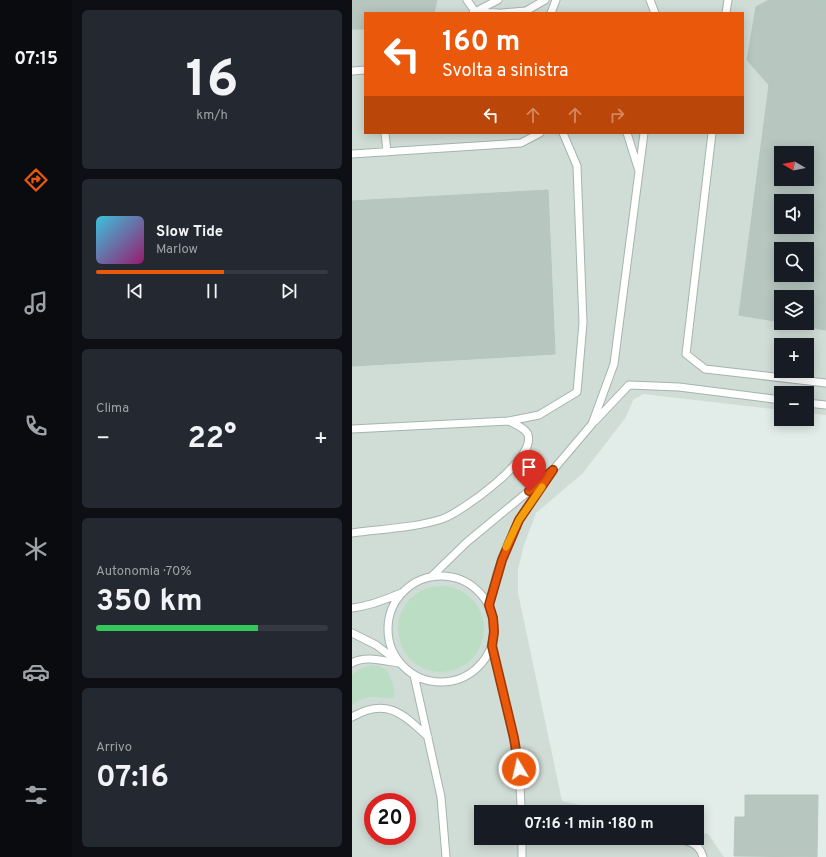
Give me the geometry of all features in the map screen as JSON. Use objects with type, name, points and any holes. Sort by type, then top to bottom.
[{"type":"lane","points":[[467,0],[474,12]]},
{"type":"lane","points":[[477,12],[498,0]]},
{"type":"lane","points":[[514,12],[526,11],[545,0]]},
{"type":"lane","points":[[552,12],[556,0]]},
{"type":"lane","points":[[726,12],[728,0]]},
{"type":"lane","points":[[652,2],[655,12]]},
{"type":"lane","points":[[352,71],[364,70]]},
{"type":"lane","points":[[385,134],[387,152]]},
{"type":"lane","points":[[352,154],[521,143],[538,134]]},
{"type":"lane","points":[[352,429],[509,421],[539,415],[577,392],[583,323],[577,166],[563,134]]},
{"type":"lane","points":[[627,134],[640,174]]},
{"type":"lane","points":[[592,424],[614,364],[640,174],[644,134]]},
{"type":"lane","points":[[712,134],[686,354],[705,369],[826,383]]},
{"type":"lane","points":[[489,605],[497,573],[519,520],[553,470],[592,424],[629,385],[679,387],[774,399]]},
{"type":"lane","points":[[814,404],[826,406]]},
{"type":"lane","points":[[352,533],[429,522],[442,518],[454,513],[492,487],[510,469],[528,445],[528,435],[526,432],[509,421]]},
{"type":"lane","points":[[432,576],[467,542],[553,470]]},
{"type":"lane","points":[[352,608],[364,607],[382,602],[401,593],[415,582],[432,576],[449,576],[466,581],[479,592],[489,605],[493,618],[494,632],[492,646],[485,660],[474,672],[460,679],[444,683],[428,681],[414,676],[376,645],[352,634]]},
{"type":"lane","points":[[399,663],[391,650],[388,635],[388,620],[393,606],[401,593]]},
{"type":"lane","points":[[492,646],[514,738],[519,769],[522,805]]},
{"type":"lane","points":[[352,663],[356,660],[368,659],[399,663]]},
{"type":"lane","points":[[414,676],[441,796],[446,857]]},
{"type":"lane","points":[[352,717],[363,711],[378,708],[394,710],[409,720],[428,737]]},
{"type":"lane","points":[[522,845],[522,857]]},
{"type":"lane","points":[[696,845],[701,849],[703,857]]},
{"type":"shaded area","points":[[352,0],[826,0],[826,415],[814,414],[814,386],[774,386],[774,409],[643,394],[633,400],[626,417],[583,473],[536,513],[524,545],[518,569],[518,593],[562,801],[580,805],[474,805],[474,845],[704,845],[704,833],[708,834],[724,857],[352,857]]},
{"type":"green space","points":[[441,586],[457,589],[465,593],[477,605],[481,613],[484,629],[481,645],[477,653],[465,665],[457,669],[441,672],[425,669],[417,665],[405,653],[401,645],[398,629],[401,613],[405,605],[417,593],[425,589]]},
{"type":"green space","points":[[371,665],[382,667],[387,671],[393,684],[394,697],[367,698],[352,705],[352,675],[360,669]]},
{"type":"building","points":[[352,0],[437,0],[434,12],[364,12],[364,29],[352,29]]},
{"type":"building","points":[[769,0],[826,0],[826,330],[814,328],[814,290],[774,290],[774,321],[739,315],[769,85],[747,60],[756,7]]},
{"type":"building","points":[[548,190],[555,354],[352,366],[352,201]]},
{"type":"building","points":[[745,795],[818,795],[817,857],[734,856],[735,817],[745,817]]},
{"type":"slow traffic","points":[[506,547],[519,520],[542,487]]},
{"type":"route","points":[[519,769],[514,738],[492,646],[494,632],[493,618],[489,605],[497,573],[519,520],[553,470],[529,491]]}]
